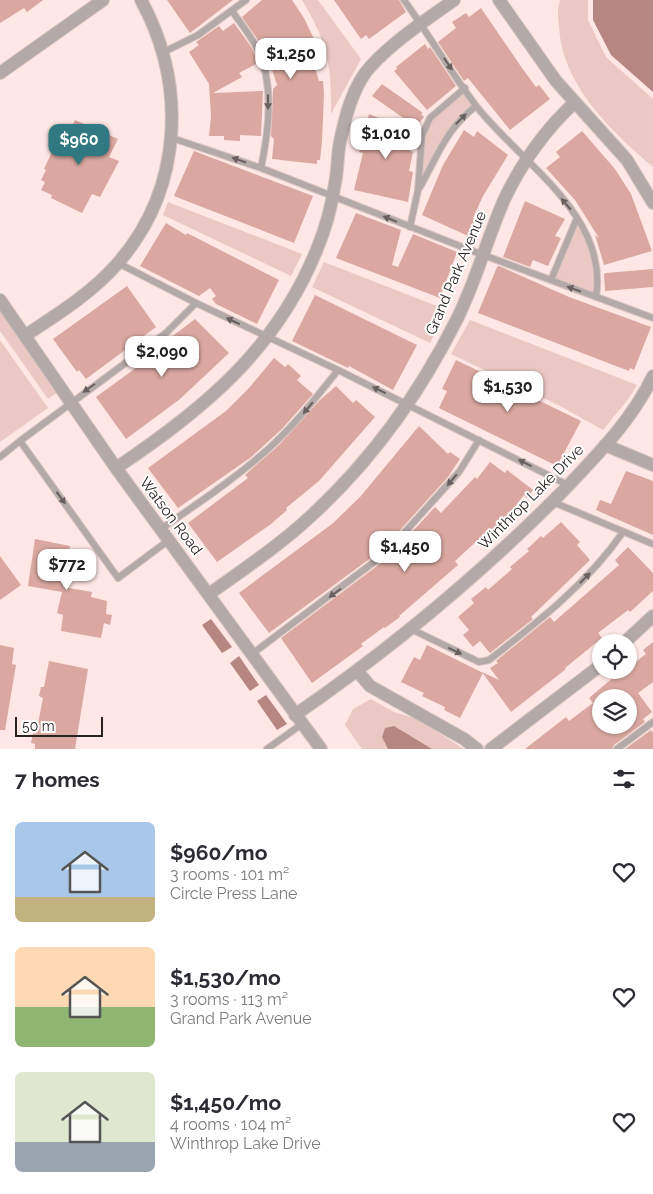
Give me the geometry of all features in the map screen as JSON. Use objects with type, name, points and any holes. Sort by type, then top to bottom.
[{"type":"street","points":[[0,74],[103,0]]},
{"type":"street","points":[[26,335],[90,290],[118,263],[139,235],[154,204],[166,170],[172,138],[173,116],[164,52],[154,24],[141,0]]},
{"type":"street","points":[[116,468],[190,416],[230,380],[268,337],[292,299],[318,249],[332,196],[339,144],[354,95],[370,67],[421,24],[454,0]]},
{"type":"street","points":[[499,0],[556,81],[627,160],[653,203]]},
{"type":"street","name":"Grand Park Avenue","points":[[209,594],[310,516],[358,468],[408,404],[431,369],[458,318],[505,199],[527,159],[562,114],[575,102]]},
{"type":"street","name":"Watson Road","points":[[0,300],[72,401],[116,468],[321,749]]},
{"type":"street","name":"Winthrop Lake Drive","points":[[299,720],[411,630],[497,555],[552,502],[635,410],[653,376]]},
{"type":"street","points":[[605,445],[653,465]]},
{"type":"street","points":[[634,634],[653,616]]},
{"type":"street","points":[[358,672],[370,686],[464,739],[477,749]]},
{"type":"street","points":[[491,749],[592,672]]},
{"type":"lane","points":[[164,52],[198,35],[246,0]]},
{"type":"lane","points":[[404,0],[476,106],[527,159],[577,218],[585,232],[595,262],[598,284],[596,297]]},
{"type":"lane","points":[[232,11],[256,46],[266,74],[267,141],[261,168]]},
{"type":"lane","points":[[410,227],[418,190],[422,136],[430,118],[464,88]]},
{"type":"lane","points":[[418,190],[443,143],[459,119],[476,106]]},
{"type":"lane","points":[[172,138],[261,168],[483,255],[653,318]]},
{"type":"lane","points":[[551,280],[577,218]]},
{"type":"lane","points":[[118,263],[196,303],[408,404],[568,485]]},
{"type":"lane","points":[[0,457],[72,401],[166,333],[196,303]]},
{"type":"lane","points":[[161,529],[228,482],[267,450],[305,412],[338,370]]},
{"type":"lane","points":[[252,654],[386,553],[459,472],[479,440]]},
{"type":"lane","points":[[20,442],[118,578],[169,540]]},
{"type":"lane","points":[[552,502],[653,544]]},
{"type":"lane","points":[[411,630],[479,662],[489,660],[540,620],[574,589],[608,554],[624,532]]},
{"type":"lane","points":[[267,749],[299,720]]},
{"type":"lane","points":[[618,749],[653,722]]},
{"type":"shaded area","points":[[302,0],[318,0],[361,59],[331,114],[329,68],[326,55],[317,28]]},
{"type":"shaded area","points":[[560,0],[588,0],[588,20],[606,57],[653,99],[653,167],[606,122],[579,87],[569,68],[562,48],[558,17]]},
{"type":"shaded area","points":[[593,0],[653,0],[653,92],[611,55],[593,20]]},
{"type":"shaded area","points":[[465,88],[476,106],[459,119],[418,190],[422,136],[430,118]]},
{"type":"shaded area","points":[[168,202],[302,254],[291,276],[163,215]]},
{"type":"shaded area","points":[[577,218],[595,262],[596,297],[551,280]]},
{"type":"shaded area","points":[[324,262],[447,310],[430,343],[312,287]]},
{"type":"shaded area","points":[[0,310],[58,392],[48,399],[0,331]]},
{"type":"shaded area","points":[[470,320],[637,385],[603,430],[560,406],[451,354]]},
{"type":"shaded area","points":[[0,340],[48,408],[0,442]]},
{"type":"shaded area","points":[[211,619],[232,647],[222,653],[202,625]]},
{"type":"shaded area","points":[[239,656],[259,685],[250,691],[230,663]]},
{"type":"shaded area","points":[[266,695],[287,724],[277,730],[257,701]]},
{"type":"shaded area","points":[[371,699],[394,712],[417,719],[464,749],[362,749],[345,725],[353,709]]},
{"type":"shaded area","points":[[394,726],[432,749],[388,749],[382,737],[385,728]]},
{"type":"building","points":[[0,0],[43,0],[27,12],[24,8],[0,23]]},
{"type":"building","points":[[167,0],[233,0],[190,33]]},
{"type":"building","points":[[262,0],[292,0],[304,18],[314,39],[320,62],[314,64],[319,81],[323,81],[324,94],[322,141],[320,160],[317,160],[317,164],[272,159],[274,139],[271,136],[273,89],[277,85],[268,57],[266,58],[260,43],[242,17]]},
{"type":"building","points":[[334,0],[399,0],[406,12],[369,39],[366,35],[361,39]]},
{"type":"building","points":[[481,8],[536,87],[539,85],[550,99],[510,130],[468,78],[464,81],[438,42],[456,28],[452,22],[466,13],[469,17]]},
{"type":"building","points":[[234,23],[252,48],[258,63],[239,73],[242,77],[213,93],[263,91],[261,136],[240,135],[240,141],[224,140],[224,136],[209,136],[211,117],[209,84],[189,52],[199,45],[196,42],[219,26],[223,31]]},
{"type":"building","points":[[425,44],[428,49],[430,47],[456,86],[427,110],[394,71],[397,69],[396,67]]},
{"type":"building","points":[[382,84],[423,113],[421,114],[424,117],[416,127],[372,96]]},
{"type":"building","points":[[369,114],[416,133],[410,151],[413,152],[409,171],[413,172],[408,202],[354,190],[363,153],[359,152]]},
{"type":"building","points":[[75,120],[118,139],[109,157],[119,161],[100,197],[92,194],[82,213],[51,198],[52,195],[41,190],[45,182],[41,180],[46,170],[44,169],[61,132],[64,134],[69,124],[72,126]]},
{"type":"building","points":[[464,130],[474,137],[477,131],[508,155],[483,196],[473,218],[476,219],[468,236],[422,215],[443,165]]},
{"type":"building","points":[[582,131],[615,169],[631,194],[652,251],[604,265],[595,235],[599,238],[575,200],[546,168],[560,157],[556,152]]},
{"type":"building","points":[[194,151],[313,196],[294,243],[174,196]]},
{"type":"building","points":[[525,201],[565,219],[555,236],[561,238],[548,266],[533,260],[530,267],[503,257]]},
{"type":"building","points":[[356,213],[401,230],[392,265],[398,267],[413,234],[457,252],[440,298],[336,258]]},
{"type":"building","points":[[166,223],[186,235],[187,233],[279,280],[257,324],[216,304],[212,299],[216,296],[210,288],[199,296],[140,266]]},
{"type":"building","points":[[499,266],[569,297],[651,327],[634,370],[630,368],[629,371],[478,313]]},
{"type":"building","points":[[653,269],[653,287],[605,291],[604,274],[606,273]]},
{"type":"building","points":[[127,286],[156,327],[86,379],[79,370],[77,372],[53,339]]},
{"type":"building","points":[[315,295],[417,345],[393,390],[349,366],[348,368],[292,341]]},
{"type":"building","points":[[195,319],[229,353],[180,399],[126,439],[96,397],[155,354],[153,351]]},
{"type":"building","points":[[274,358],[285,367],[288,364],[301,376],[297,380],[313,394],[282,429],[250,458],[178,508],[148,468],[226,411],[249,388]]},
{"type":"building","points":[[456,360],[581,421],[557,466],[439,408],[447,391],[442,389]]},
{"type":"building","points":[[336,386],[353,403],[356,400],[375,417],[319,481],[286,508],[287,510],[271,524],[217,562],[188,523],[248,478],[245,475],[279,445],[320,400]]},
{"type":"building","points":[[419,426],[448,454],[450,452],[460,459],[448,477],[383,549],[269,633],[239,593],[332,524],[360,497]]},
{"type":"building","points":[[490,462],[505,473],[507,470],[533,490],[527,498],[524,495],[502,524],[500,522],[482,541],[479,539],[455,561],[458,565],[400,617],[361,644],[363,646],[312,683],[281,638],[389,557],[435,507],[441,513],[475,477],[477,479]]},
{"type":"building","points":[[626,471],[653,481],[653,535],[596,510],[600,500],[611,504]]},
{"type":"building","points":[[561,522],[580,542],[577,545],[590,560],[531,617],[533,619],[490,653],[480,641],[473,647],[463,635],[469,630],[458,617],[474,603],[471,599],[486,587],[488,590],[512,569],[510,567],[529,551],[527,549]]},
{"type":"building","points":[[35,539],[70,546],[63,587],[92,592],[91,597],[107,601],[106,614],[112,615],[110,625],[104,623],[101,638],[61,631],[63,615],[57,613],[62,592],[28,586]]},
{"type":"building","points":[[628,547],[653,573],[653,591],[630,612],[628,610],[599,634],[592,634],[592,646],[511,712],[482,672],[499,680],[490,668],[498,663],[496,661],[550,617],[554,622],[619,565],[615,560]]},
{"type":"building","points":[[0,556],[21,585],[0,600]]},
{"type":"building","points":[[653,642],[653,682],[638,693],[652,712],[643,719],[645,722],[637,728],[637,689],[600,689],[612,679],[637,679],[637,661],[646,654],[643,650]]},
{"type":"building","points":[[0,645],[14,648],[12,664],[16,665],[5,730],[0,730]]},
{"type":"building","points":[[427,645],[483,673],[460,718],[444,710],[445,707],[422,696],[424,693],[401,682],[414,657],[420,660]]},
{"type":"building","points":[[49,661],[88,669],[75,749],[35,749],[35,744],[31,743],[33,733],[36,734],[43,698],[39,696],[41,687],[44,687]]},
{"type":"building","points":[[592,704],[592,734],[629,734],[614,745],[612,749],[525,749],[566,717],[569,721]]},
{"type":"building","points":[[651,730],[653,733],[653,749],[625,749]]}]
